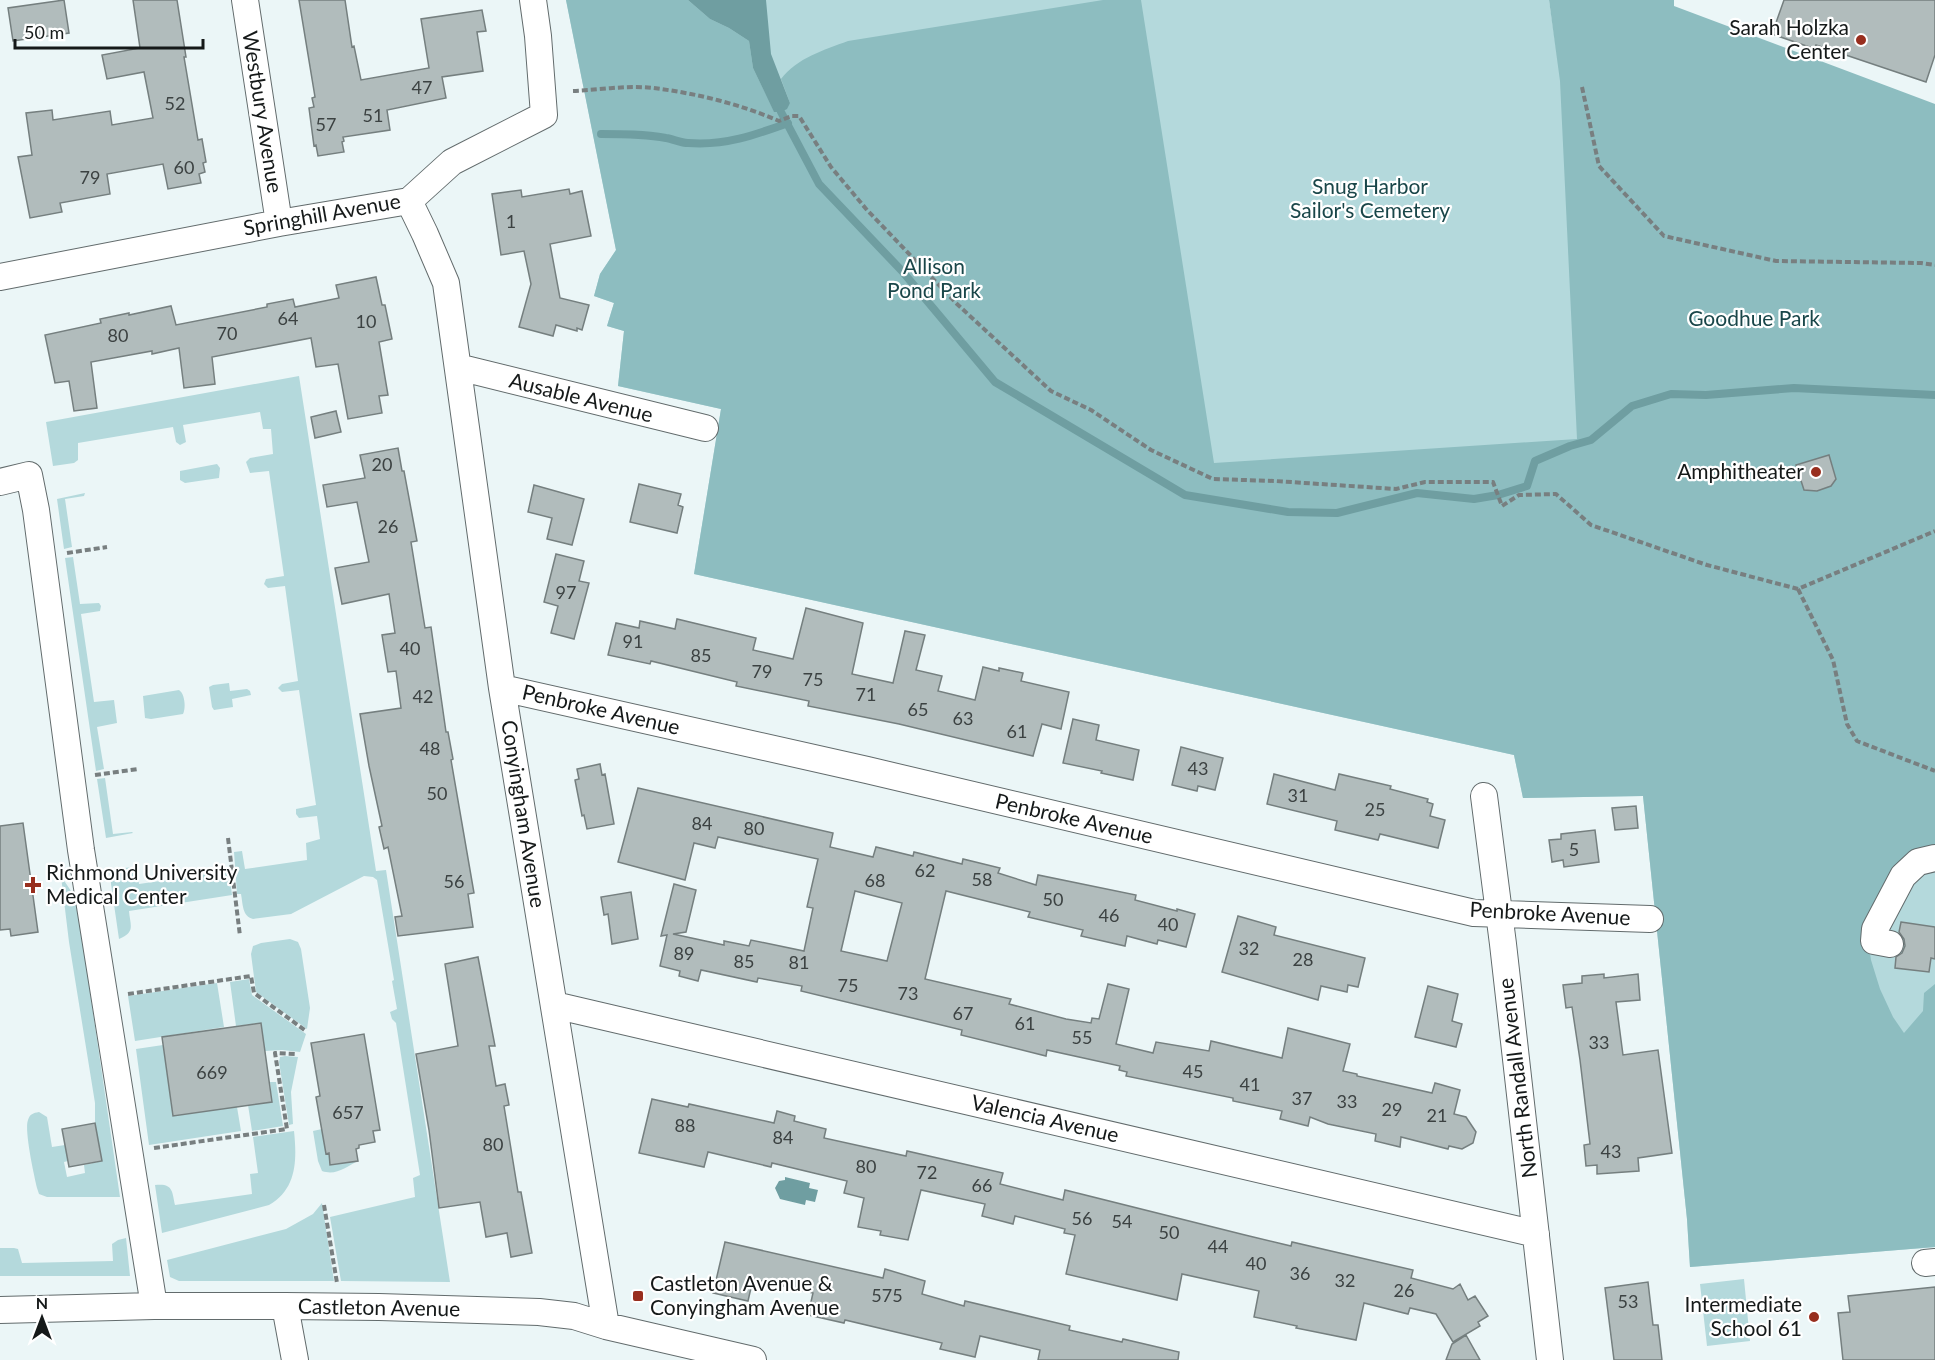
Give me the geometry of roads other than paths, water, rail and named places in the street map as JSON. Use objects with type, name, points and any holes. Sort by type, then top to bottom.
[{"type":"street","name":"Westbury Avenue","points":[[244,0],[279,223]]},
{"type":"street","name":"Springhill Avenue","points":[[0,277],[279,223],[409,201],[452,162],[544,115],[533,0]]},
{"type":"street","name":"Conyingham Avenue","points":[[409,201],[446,283],[502,688],[606,1326]]},
{"type":"street","name":"Ausable Avenue","points":[[458,367],[705,428]]},
{"type":"street","points":[[0,482],[29,476],[36,510],[81,850],[154,1306]]},
{"type":"street","name":"Penbroke Avenue","points":[[502,688],[867,770],[1474,913],[1650,919]]},
{"type":"street","name":"North Randall Avenue","points":[[1484,796],[1551,1360]]},
{"type":"street","points":[[1890,944],[1874,941],[1875,928],[1903,876],[1918,862],[1935,858]]},
{"type":"street","name":"Valencia Avenue","points":[[554,1005],[1536,1234]]},
{"type":"street","name":"Castleton Avenue","points":[[0,1310],[154,1306],[285,1306],[539,1312],[574,1316],[728,1357],[753,1360]]},
{"type":"street","points":[[285,1306],[295,1360]]},
{"type":"waterway","points":[[781,112],[819,184],[902,271],[995,382],[1185,495],[1288,512],[1337,513],[1417,493],[1474,499],[1498,495],[1527,486],[1535,461],[1591,440],[1632,406],[1671,394],[1706,395],[1794,388],[1935,395]]},
{"type":"waterway","points":[[601,134],[650,136],[685,143],[715,143],[752,135],[788,123]]},
{"type":"place","name":"Sarah Holzka Center","points":[[1861,40]]},
{"type":"place","name":"Amphitheater","points":[[1816,472]]},
{"type":"place","name":"Richmond University Medical Center","points":[[33,885]]},
{"type":"place","name":"Castleton Avenue & Conyingham Avenue","points":[[638,1296]]},
{"type":"place","name":"Intermediate School 61","points":[[1814,1317]]},
{"type":"park label","name":"Snug Harbor Sailor's Cemetery","points":[[1370,199]]},
{"type":"park label","name":"Allison Pond Park","points":[[934,279]]},
{"type":"park label","name":"Goodhue Park","points":[[1754,319]]}]
